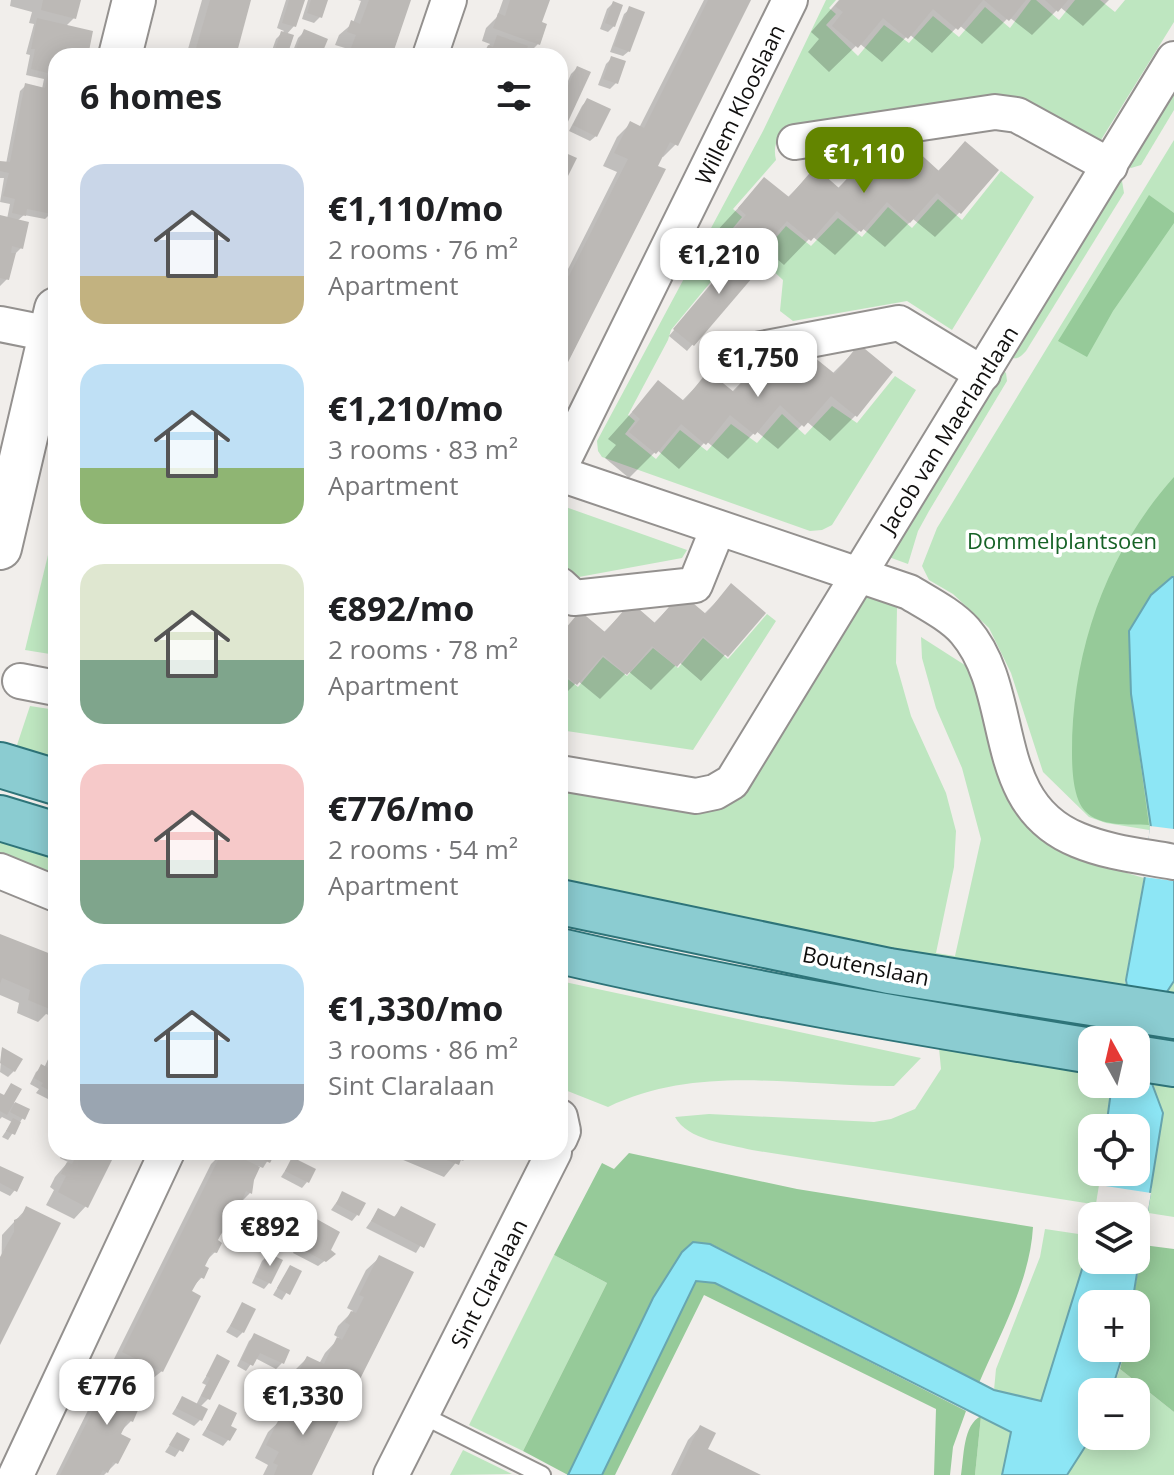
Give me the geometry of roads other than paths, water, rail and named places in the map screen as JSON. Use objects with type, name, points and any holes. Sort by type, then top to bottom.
[{"type":"main road","points":[[0,765],[48,780]]},
{"type":"main road","points":[[0,818],[48,833]]},
{"type":"main road","name":"Boutenslaan","points":[[568,904],[889,971],[1174,1016]]},
{"type":"main road","points":[[568,953],[851,1011],[1078,1049]]},
{"type":"street","points":[[122,48],[134,0]]},
{"type":"street","points":[[433,48],[449,0]]},
{"type":"street","name":"Willem Klooslaan","points":[[568,451],[790,0]]},
{"type":"street","name":"Jacob van Maerlantlaan","points":[[568,774],[696,796],[715,792],[732,782],[1174,59]]},
{"type":"street","points":[[795,142],[995,112],[1017,115],[1110,166]]},
{"type":"street","points":[[0,324],[48,322]]},
{"type":"street","points":[[719,357],[899,323],[983,374]]},
{"type":"street","points":[[0,548],[48,343]]},
{"type":"street","points":[[568,477],[909,592],[964,630],[984,663],[1013,772],[1037,813],[1075,839],[1117,853],[1160,859]]},
{"type":"street","points":[[568,592],[574,598],[695,585],[718,528]]},
{"type":"street","points":[[20,681],[48,686]]},
{"type":"street","points":[[0,871],[48,891]]},
{"type":"street","points":[[16,1475],[163,1160]]},
{"type":"street","name":"Sint Claralaan","points":[[391,1475],[550,1160]]},
{"type":"lane","points":[[422,1415],[542,1475]]},
{"type":"water","points":[[1174,577],[1174,981],[1161,1001],[1150,1062],[1150,1026],[1134,1026],[1126,980],[1151,827],[1131,694],[1129,631],[1151,595]]},
{"type":"water","points":[[1150,1078],[1163,1113],[1149,1202],[1119,1202],[1100,1186],[1150,1186],[1150,1114],[1108,1114],[1110,1098],[1150,1098]]},
{"type":"water","points":[[693,1242],[710,1244],[994,1390],[1041,1401],[1080,1274],[1137,1274],[1134,1290],[1078,1290],[1078,1362],[1121,1362],[1115,1378],[1078,1378],[1078,1450],[1083,1450],[1067,1475],[1002,1475],[1011,1432],[715,1283],[696,1281],[602,1475],[568,1475],[653,1298],[682,1252]]},
{"type":"park label","name":"Dommelplantsoen","points":[[1062,540]]}]
